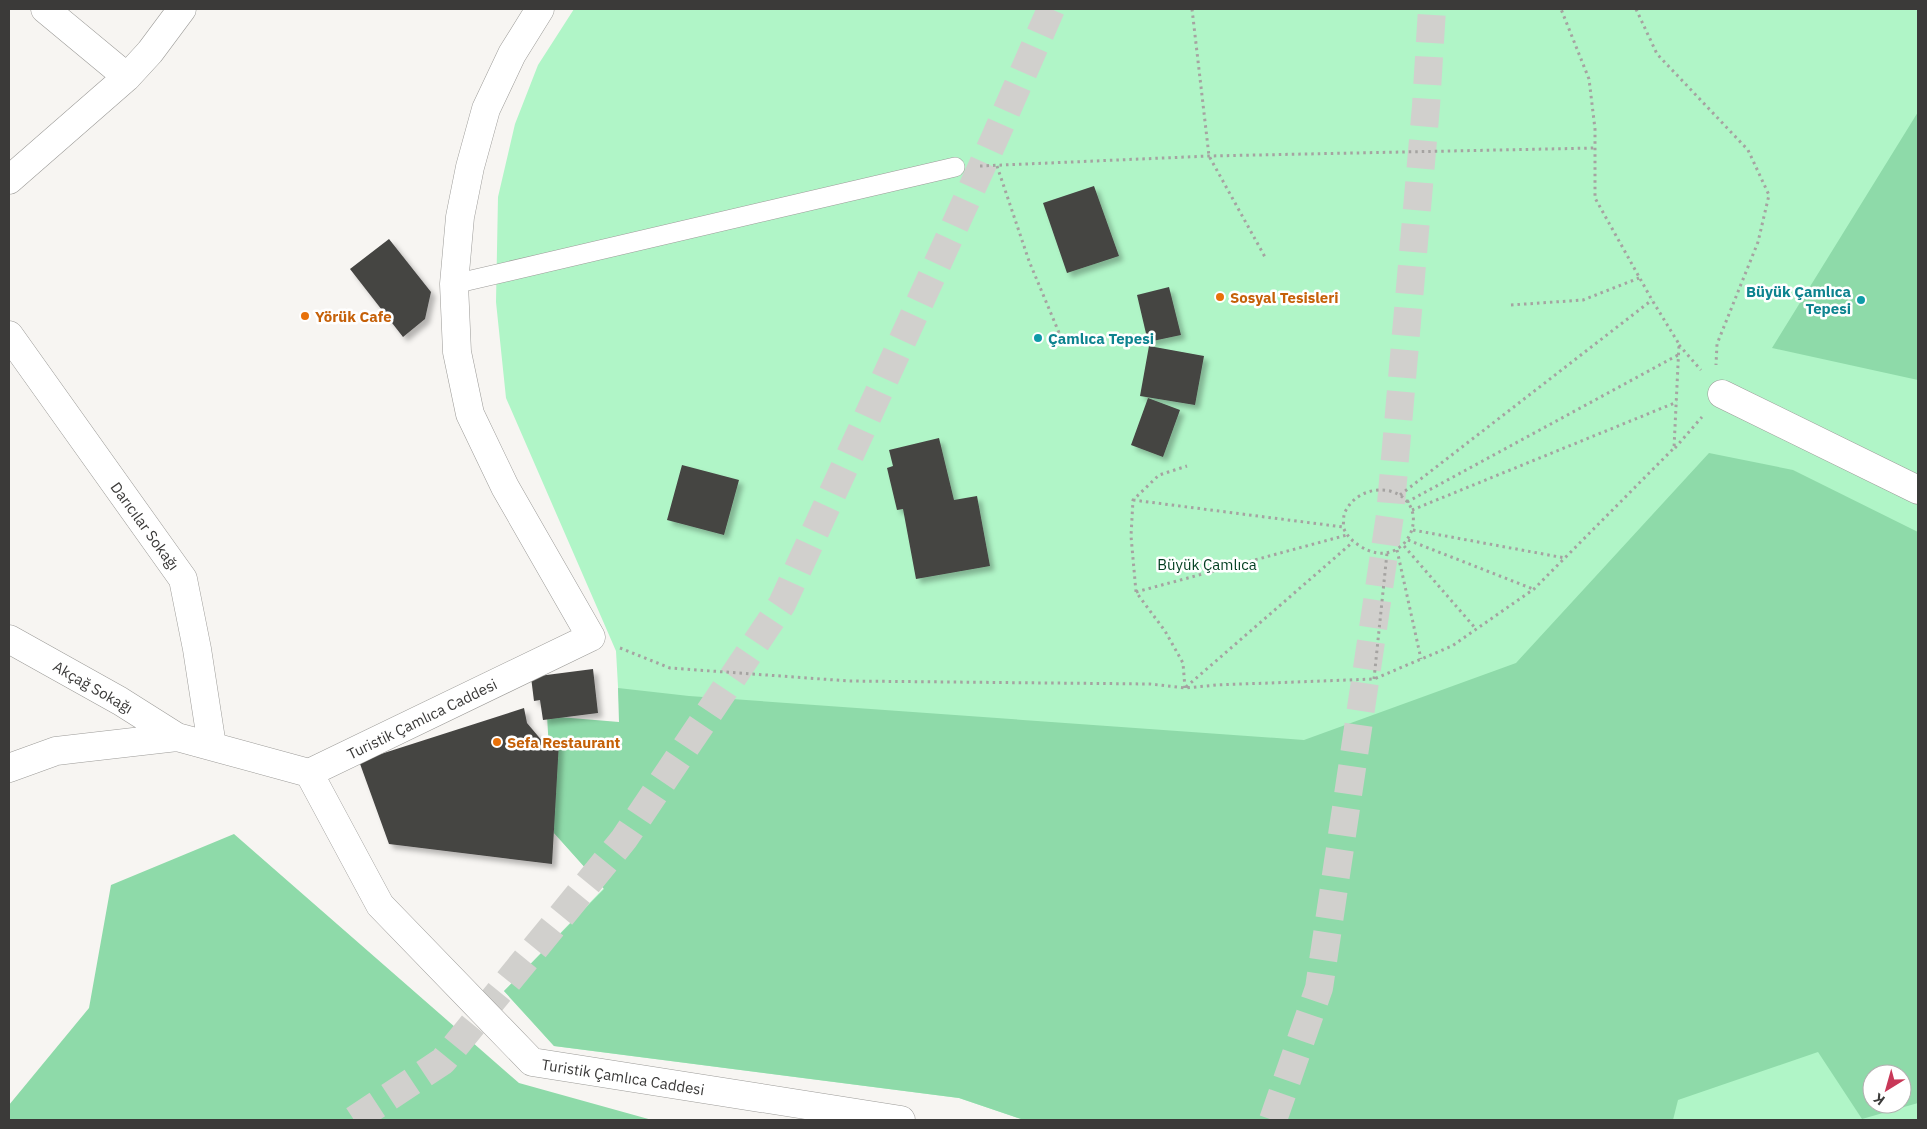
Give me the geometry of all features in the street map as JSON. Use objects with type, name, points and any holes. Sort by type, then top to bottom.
[{"type":"street","points":[[45,9],[127,77]]},
{"type":"street","points":[[9,180],[127,77],[150,52],[182,9]]},
{"type":"street","points":[[540,9],[512,54],[486,109],[470,167],[460,217],[454,284],[457,352],[470,414],[505,486],[592,637]]},
{"type":"street","name":"Darıcılar Sokağı","points":[[9,335],[183,579],[197,649],[212,746]]},
{"type":"street","points":[[1718,382],[1918,490]]},
{"type":"street","name":"Turistik Çamlıca Caddesi","points":[[592,637],[309,773],[380,906],[532,1062],[901,1120]]},
{"type":"street","name":"Akçağ Sokağı","points":[[9,639],[120,701],[177,736]]},
{"type":"street","points":[[9,768],[56,751],[177,736],[309,773]]},
{"type":"lane","points":[[454,284],[954,168]]},
{"type":"path","points":[[1192,9],[1208,156],[1265,257]]},
{"type":"path","points":[[1561,9],[1589,79],[1594,129],[1595,198],[1639,278],[1679,344],[1674,448]]},
{"type":"path","points":[[592,637],[670,668],[849,681],[1150,684],[1185,688],[1216,685],[1374,679],[1452,646],[1534,589],[1674,448],[1718,382],[1717,344],[1758,242],[1769,195],[1748,150],[1657,54],[1636,9]]},
{"type":"path","points":[[954,168],[1208,156],[1594,148]]},
{"type":"path","points":[[997,166],[1029,261],[1065,347]]},
{"type":"path","points":[[1511,305],[1583,300],[1639,278]]},
{"type":"path","points":[[1400,495],[1652,300]]},
{"type":"path","points":[[1407,502],[1678,355]]},
{"type":"path","points":[[1412,510],[1676,402]]},
{"type":"path","points":[[1185,688],[1183,663],[1164,631],[1136,592],[1131,536],[1134,500],[1159,475],[1187,466]]},
{"type":"path","points":[[1372,490],[1388,491],[1400,495],[1407,502],[1412,510],[1413,530],[1404,546],[1387,553],[1369,552],[1346,535],[1343,527],[1345,513],[1355,498],[1372,490]]},
{"type":"path","points":[[1134,500],[1343,527]]},
{"type":"path","points":[[1413,530],[1565,558]]},
{"type":"path","points":[[1136,592],[1346,535]]},
{"type":"path","points":[[1408,540],[1534,589]]},
{"type":"path","points":[[1185,688],[1353,542]]},
{"type":"path","points":[[1404,546],[1476,629]]},
{"type":"path","points":[[1396,550],[1421,659]]},
{"type":"path","points":[[1374,679],[1387,553]]},
{"type":"green space","name":"Büyük Çamlıca","points":[[574,9],[1918,9],[1918,1120],[1024,1120],[959,1098],[554,1046],[504,991],[604,888],[554,833],[620,722],[616,651],[506,398],[496,302],[498,197],[515,124],[538,65]]},
{"type":"green space","points":[[1918,112],[1918,380],[1772,348]]},
{"type":"green space","points":[[1709,453],[1793,470],[1918,532],[1918,1103],[1912,1105],[1912,1064],[1862,1064],[1862,1114],[1880,1114],[1862,1119],[1818,1052],[1678,1100],[1673,1120],[1024,1120],[959,1098],[554,1046],[504,991],[604,889],[554,833],[547,716],[619,722],[618,688],[689,696],[1304,740],[1516,663]]},
{"type":"green space","points":[[234,834],[519,1083],[652,1120],[9,1120],[9,1105],[89,1008],[111,885]]},
{"type":"building","points":[[1094,186],[1119,256],[1067,273],[1043,203]]},
{"type":"building","points":[[389,239],[431,292],[425,319],[403,337],[350,269]]},
{"type":"building","points":[[1169,287],[1181,335],[1148,342],[1137,295]]},
{"type":"building","points":[[1149,346],[1204,356],[1195,405],[1140,396]]},
{"type":"building","points":[[1148,398],[1180,410],[1163,457],[1131,445]]},
{"type":"building","points":[[939,438],[954,500],[977,496],[990,566],[916,579],[903,509],[897,510],[887,468],[893,466],[889,450]]},
{"type":"building","points":[[682,465],[739,480],[724,535],[667,520]]},
{"type":"building","points":[[593,669],[598,713],[543,720],[540,700],[534,701],[531,677]]},
{"type":"building","points":[[524,708],[527,723],[543,742],[559,742],[552,864],[389,844],[359,761]]},
{"type":"tunnel","points":[[354,1120],[443,1061],[624,839],[782,604],[993,142],[1051,9]]},
{"type":"tunnel","points":[[1273,1120],[1319,988],[1390,515],[1426,106],[1432,9]]},
{"type":"place","name":"Sosyal Tesisleri","points":[[1220,297]]},
{"type":"place","name":"Büyük Çamlıca Tepesi","points":[[1861,300]]},
{"type":"place","name":"Yörük Cafe","points":[[305,316]]},
{"type":"place","name":"Çamlıca Tepesi","points":[[1038,338]]},
{"type":"place","name":"Sefa Restaurant","points":[[497,742]]}]
